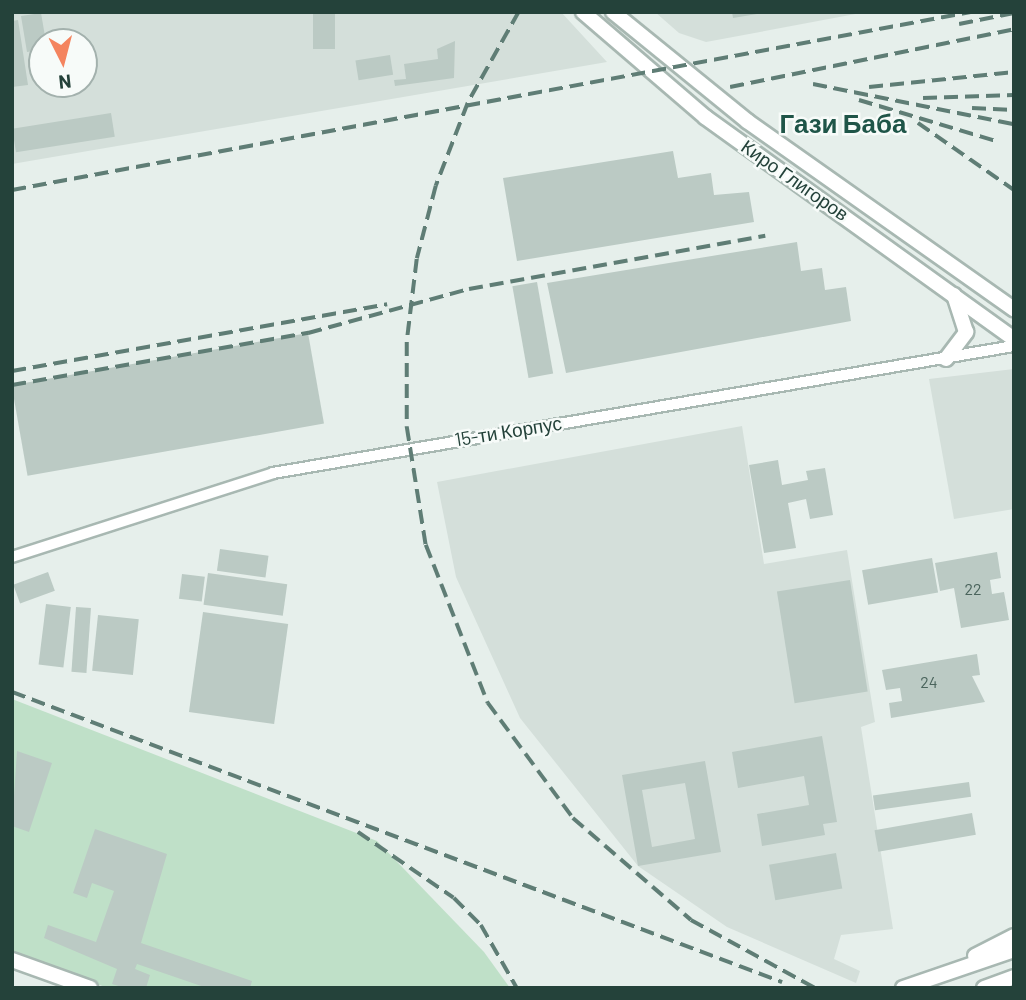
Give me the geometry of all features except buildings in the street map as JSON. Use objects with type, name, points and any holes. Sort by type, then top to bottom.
[{"type":"street","name":"Киро Глигоров","points":[[583,12],[705,117],[950,288],[1014,339]]},
{"type":"street","name":"Киро Глигоров","points":[[612,12],[747,121],[1014,309]]},
{"type":"street","points":[[946,359],[962,341],[966,324],[950,288]]},
{"type":"street","name":"15-ти Корпус","points":[[12,558],[272,473],[1014,346]]},
{"type":"street","points":[[929,980],[1014,936]]},
{"type":"street","points":[[903,988],[1014,950]]},
{"type":"street","points":[[12,960],[90,988]]},
{"type":"street","points":[[984,988],[1014,977]]},
{"type":"street","points":[[995,988],[1014,984]]},
{"type":"shaded area","points":[[12,12],[561,12],[607,62],[12,164]]},
{"type":"shaded area","points":[[655,12],[866,12],[706,42],[679,33]]},
{"type":"shaded area","points":[[1014,369],[1014,509],[954,519],[929,379]]},
{"type":"shaded area","points":[[742,426],[764,564],[847,550],[875,722],[861,727],[893,929],[841,935],[834,959],[860,971],[856,983],[727,927],[638,866],[520,718],[456,577],[437,482]]},
{"type":"green space","points":[[12,699],[377,841],[484,952],[510,988],[108,988],[12,954]]},
{"type":"railway","points":[[519,12],[468,103],[436,186],[417,259],[407,342],[407,427],[426,545],[488,703],[573,818],[691,920],[815,988]]},
{"type":"railway","points":[[12,190],[971,12]]},
{"type":"railway","points":[[959,24],[1014,13]]},
{"type":"railway","points":[[730,87],[1014,29]]},
{"type":"railway","points":[[869,87],[1014,72]]},
{"type":"railway","points":[[813,84],[1014,124]]},
{"type":"railway","points":[[923,98],[1014,95]]},
{"type":"railway","points":[[859,100],[999,142]]},
{"type":"railway","points":[[972,108],[1014,110]]},
{"type":"railway","points":[[918,123],[1014,190]]},
{"type":"railway","points":[[12,385],[308,333],[469,289],[765,236]]},
{"type":"railway","points":[[12,371],[387,304]]},
{"type":"railway","points":[[12,692],[782,982]]},
{"type":"railway","points":[[358,832],[454,898],[481,925],[517,988]]},
{"type":"district","name":"Гази Баба","points":[[843,123]]}]
